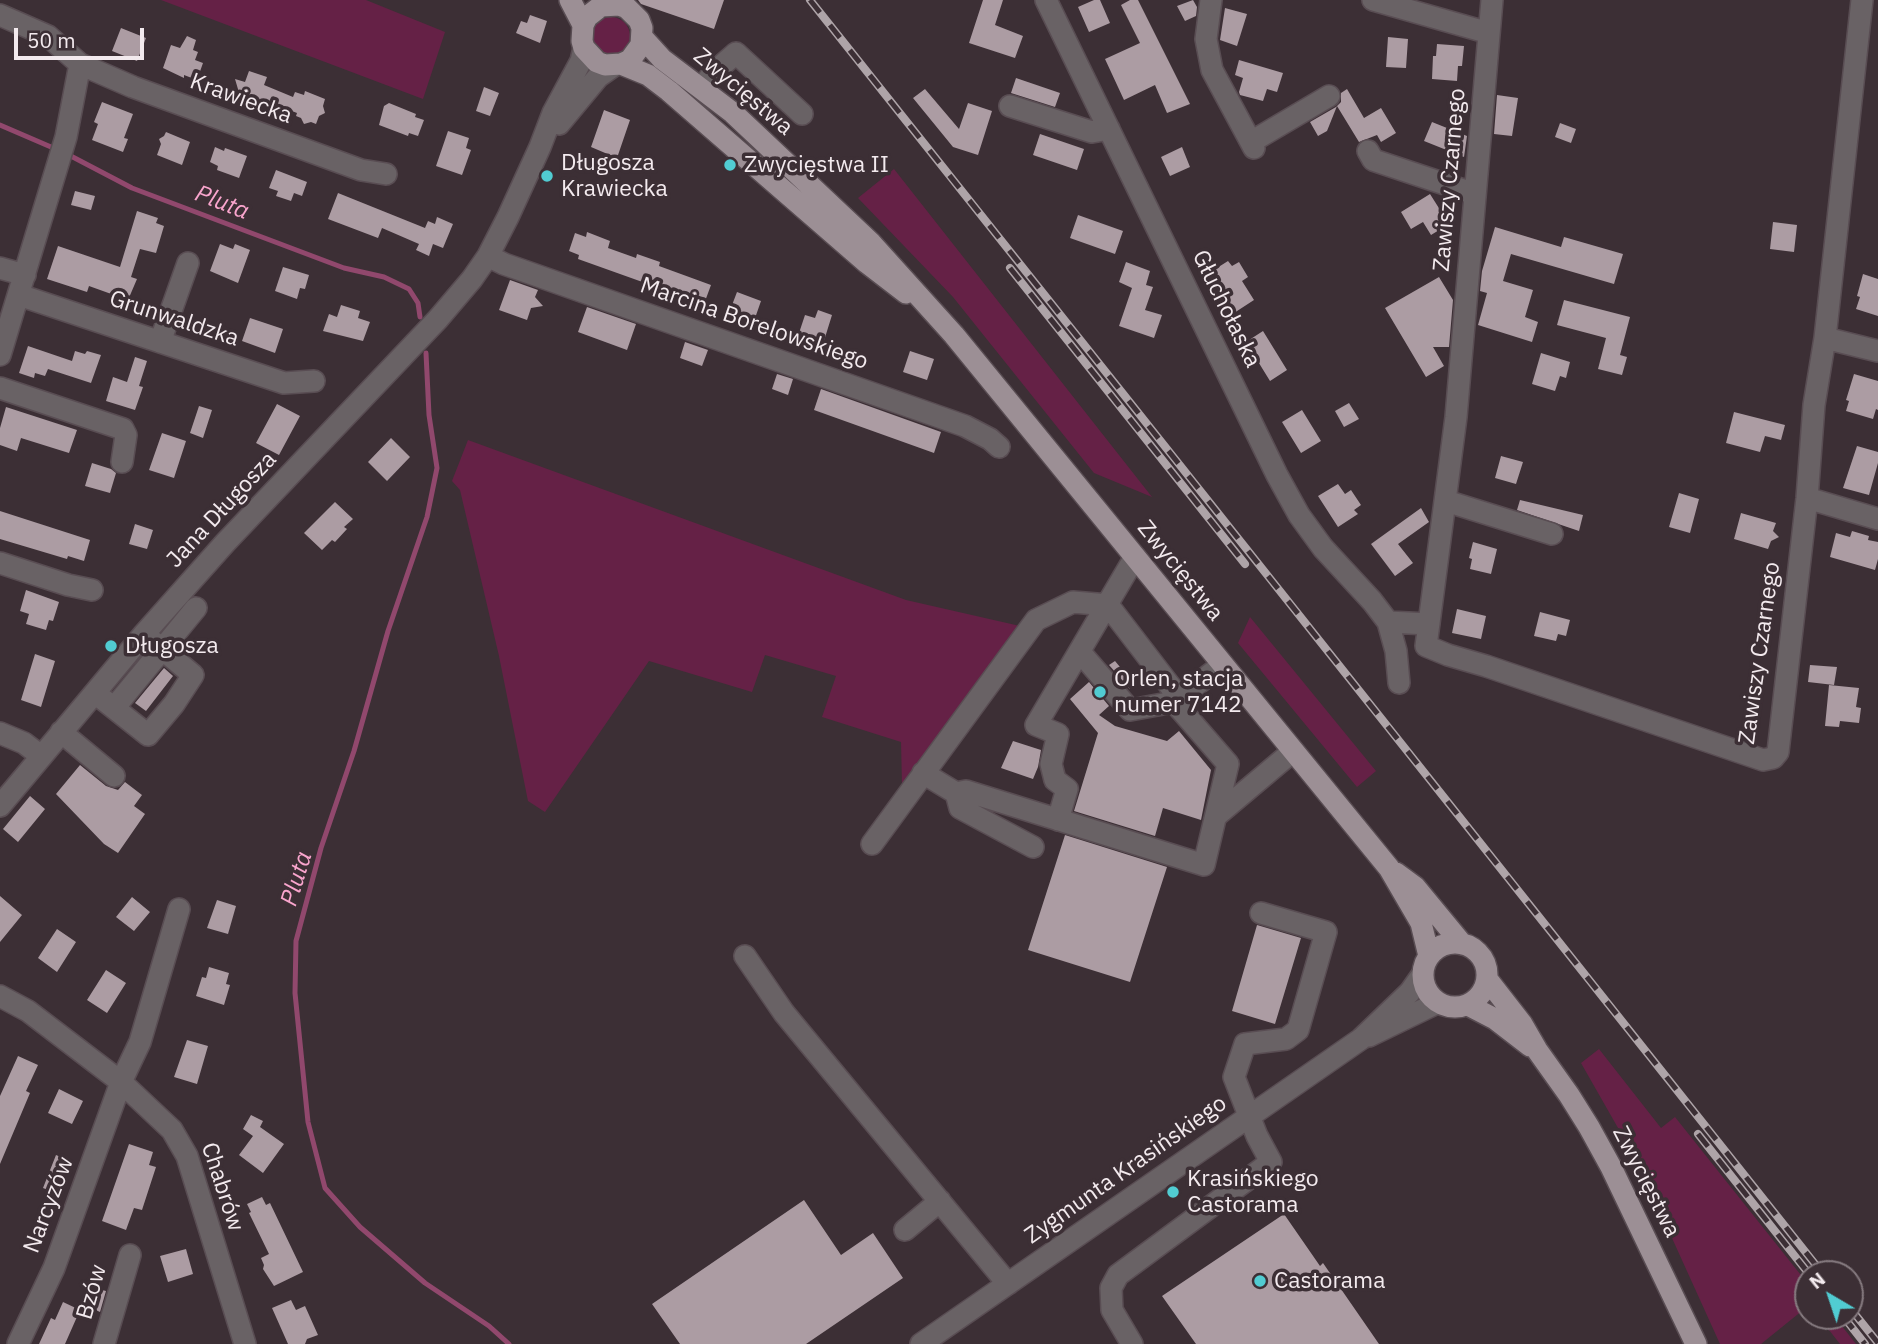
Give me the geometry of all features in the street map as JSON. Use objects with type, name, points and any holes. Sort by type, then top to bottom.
[{"type":"main road","points":[[570,0],[583,25]]},
{"type":"main road","points":[[613,2],[634,13],[642,28],[636,54],[618,65],[597,62],[584,48],[581,33],[583,25],[594,10],[613,2]]},
{"type":"main road","name":"Zwycięstwa","points":[[642,37],[662,60],[733,113],[888,259],[928,309],[954,335],[1389,868],[1420,923],[1426,965]]},
{"type":"main road","name":"Zwycięstwa","points":[[618,65],[648,75],[669,91],[890,282],[928,309]]},
{"type":"main road","name":"Zwycięstwa","points":[[1389,868],[1415,887],[1462,944]]},
{"type":"main road","points":[[1462,944],[1478,953],[1487,970],[1487,979],[1477,999],[1468,1005],[1447,1007],[1429,996],[1424,986],[1426,965],[1444,945],[1462,944]]},
{"type":"main road","name":"Zwycięstwa","points":[[1487,979],[1522,1024],[1537,1051],[1569,1095],[1605,1157],[1696,1344]]},
{"type":"main road","name":"Zwycięstwa","points":[[1468,1005],[1495,1019],[1537,1051]]},
{"type":"street","name":"Głuchołaska","points":[[1046,0],[1277,475],[1299,515],[1323,548],[1373,601],[1388,622]]},
{"type":"street","points":[[1211,0],[1206,38],[1212,70],[1252,145],[1329,96]]},
{"type":"street","points":[[1373,0],[1489,33]]},
{"type":"street","name":"Zawiszy Czarnego","points":[[1492,0],[1456,417],[1426,646],[1763,760],[1773,758],[1778,752],[1807,498],[1814,405],[1825,338],[1862,0]]},
{"type":"street","name":"Krawiecka","points":[[0,15],[48,36],[80,64],[133,87],[361,170],[386,174]]},
{"type":"street","points":[[488,256],[540,147],[553,113],[581,61],[584,48]]},
{"type":"street","points":[[702,88],[713,73],[736,52],[802,114]]},
{"type":"street","points":[[0,355],[58,167],[80,64]]},
{"type":"street","points":[[540,147],[598,77],[618,65]]},
{"type":"street","points":[[1010,106],[1092,132],[1109,129]]},
{"type":"street","points":[[1368,151],[1373,160],[1475,194]]},
{"type":"street","name":"Marcina Borelowskiego","points":[[488,256],[529,273],[965,426],[999,447]]},
{"type":"street","name":"Jana Długosza","points":[[0,806],[144,634],[225,543],[438,319],[488,256]]},
{"type":"street","points":[[160,342],[188,263]]},
{"type":"street","name":"Grunwaldzka","points":[[0,268],[22,285],[160,342],[284,383],[314,380]]},
{"type":"street","points":[[1825,338],[1878,351]]},
{"type":"street","points":[[0,388],[123,429],[125,435],[122,462]]},
{"type":"street","points":[[1807,498],[1878,519]]},
{"type":"street","points":[[1446,501],[1552,534]]},
{"type":"street","points":[[1058,820],[1067,789],[1055,780],[1051,764],[1058,734],[1036,725],[1135,557]]},
{"type":"street","points":[[0,563],[92,590]]},
{"type":"street","points":[[872,844],[923,773],[1036,620],[1073,603],[1108,605],[1174,691],[1174,702],[1228,764],[1204,865],[966,791],[956,793],[923,773]]},
{"type":"street","points":[[114,708],[197,608]]},
{"type":"street","points":[[1399,683],[1396,651],[1388,622],[1429,624]]},
{"type":"street","points":[[95,693],[148,735],[174,704],[192,676],[144,634]]},
{"type":"street","points":[[1080,652],[1130,710],[1174,702],[1222,665]]},
{"type":"street","points":[[61,732],[114,776]]},
{"type":"street","points":[[0,733],[24,743],[41,756]]},
{"type":"street","points":[[1216,816],[1293,752]]},
{"type":"street","points":[[956,793],[960,808],[1033,847]]},
{"type":"street","points":[[0,996],[28,1011],[121,1082],[140,1042],[178,909]]},
{"type":"street","points":[[1132,1344],[1112,1310],[1111,1288],[1118,1275],[1271,1162],[1234,1077],[1245,1044],[1286,1038],[1298,1030],[1326,932],[1261,913]]},
{"type":"street","points":[[745,956],[784,1013],[1008,1284]]},
{"type":"street","name":"Zygmunta Krasińskiego","points":[[921,1344],[1361,1039],[1410,992],[1426,965]]},
{"type":"street","name":"Zygmunta Krasińskiego","points":[[1361,1039],[1437,1003]]},
{"type":"street","name":"Narcyzów","points":[[18,1344],[54,1268],[121,1082]]},
{"type":"street","name":"Chabrów","points":[[121,1082],[172,1130],[187,1156],[245,1344]]},
{"type":"street","points":[[905,1230],[940,1201]]},
{"type":"street","name":"Bzów","points":[[104,1344],[130,1255]]},
{"type":"shaded area","points":[[161,0],[366,0],[445,32],[423,99]]},
{"type":"shaded area","points":[[611,17],[624,23],[630,36],[624,49],[611,55],[598,49],[592,36],[598,23]]},
{"type":"shaded area","points":[[894,169],[1152,497],[1094,473],[953,297],[858,198]]},
{"type":"shaded area","points":[[468,440],[906,600],[1020,626],[902,785],[901,742],[822,717],[836,676],[765,655],[752,692],[649,661],[545,812],[528,801],[499,656],[460,490],[452,481]]},
{"type":"shaded area","points":[[1250,617],[1376,771],[1357,787],[1238,643]]},
{"type":"shaded area","points":[[1599,1049],[1661,1128],[1675,1117],[1794,1266],[1794,1317],[1761,1344],[1720,1344],[1638,1163],[1581,1063]]},
{"type":"shaded area","points":[[1829,1330],[1845,1330],[1856,1344],[1840,1344]]},
{"type":"building","points":[[638,0],[724,0],[714,29],[641,4]]},
{"type":"building","points":[[983,0],[1003,0],[995,25],[1023,36],[1015,58],[969,43]]},
{"type":"building","points":[[1100,0],[1110,23],[1089,32],[1078,7]]},
{"type":"building","points":[[1130,0],[1138,0],[1190,104],[1167,113],[1155,85],[1124,100],[1105,59],[1140,43],[1121,5]]},
{"type":"building","points":[[1193,0],[1197,7],[1196,16],[1185,21],[1177,6]]},
{"type":"building","points":[[1225,8],[1247,14],[1237,46],[1220,40]]},
{"type":"building","points":[[530,15],[547,21],[540,43],[516,33],[521,21],[527,23]]},
{"type":"building","points":[[121,28],[146,38],[137,61],[112,51]]},
{"type":"building","points":[[187,36],[196,40],[193,50],[198,52],[195,60],[203,63],[197,80],[184,75],[184,78],[163,68],[171,45],[180,48]]},
{"type":"building","points":[[1388,37],[1408,39],[1406,68],[1386,67]]},
{"type":"building","points":[[1437,44],[1464,46],[1457,81],[1432,79],[1433,56],[1436,56]]},
{"type":"building","points":[[1239,60],[1283,73],[1277,92],[1267,89],[1263,101],[1240,95],[1243,78],[1235,75]]},
{"type":"building","points":[[249,71],[267,77],[264,85],[293,97],[295,92],[304,95],[305,91],[325,99],[325,113],[319,116],[316,124],[304,124],[301,118],[296,116],[297,113],[269,102],[268,106],[240,96],[235,79],[245,82]]},
{"type":"building","points":[[1016,78],[1060,93],[1055,107],[1011,93]]},
{"type":"building","points":[[484,87],[499,93],[490,116],[476,111]]},
{"type":"building","points":[[925,89],[959,129],[968,103],[992,111],[978,155],[953,147],[913,98]]},
{"type":"building","points":[[1347,89],[1364,118],[1381,108],[1396,133],[1381,142],[1377,135],[1359,142],[1337,106],[1341,102],[1341,93]]},
{"type":"building","points":[[1497,95],[1518,98],[1512,136],[1494,134]]},
{"type":"building","points":[[102,102],[133,114],[124,138],[128,139],[123,152],[92,140],[98,124],[94,122]]},
{"type":"building","points":[[389,103],[424,120],[418,136],[409,133],[408,136],[379,125],[384,106]]},
{"type":"building","points":[[1337,106],[1327,131],[1318,136],[1310,122]]},
{"type":"building","points":[[604,110],[630,120],[617,158],[591,147]]},
{"type":"building","points":[[1432,122],[1467,136],[1464,157],[1424,141]]},
{"type":"building","points":[[1560,123],[1576,129],[1571,143],[1555,137]]},
{"type":"building","points":[[448,131],[469,138],[466,148],[471,150],[462,175],[436,166]]},
{"type":"building","points":[[166,132],[190,142],[182,165],[157,155],[161,144],[159,139]]},
{"type":"building","points":[[1040,134],[1084,149],[1077,170],[1033,155]]},
{"type":"building","points":[[215,147],[247,156],[239,178],[217,170],[218,166],[210,162]]},
{"type":"building","points":[[1182,147],[1190,167],[1170,176],[1161,157]]},
{"type":"building","points":[[276,170],[307,182],[302,196],[294,193],[291,201],[276,196],[278,191],[269,188]]},
{"type":"building","points":[[75,191],[95,196],[91,210],[71,205]]},
{"type":"building","points":[[338,193],[425,228],[428,221],[435,224],[437,217],[453,224],[443,248],[433,244],[429,256],[416,250],[419,244],[382,228],[378,238],[328,219]]},
{"type":"building","points":[[1430,194],[1449,224],[1431,235],[1423,222],[1411,229],[1401,212]]},
{"type":"building","points":[[137,211],[158,218],[156,223],[164,226],[156,253],[140,249],[131,277],[137,279],[128,300],[89,286],[87,292],[47,279],[58,246],[120,267]]},
{"type":"building","points":[[1078,215],[1123,231],[1115,254],[1070,238]]},
{"type":"building","points":[[1773,222],[1797,225],[1794,252],[1770,249]]},
{"type":"building","points":[[1495,227],[1561,247],[1564,237],[1623,254],[1614,284],[1511,254],[1503,281],[1533,290],[1525,317],[1538,322],[1532,342],[1478,325],[1487,293],[1480,291],[1482,271]]},
{"type":"building","points":[[587,232],[610,241],[608,248],[636,258],[637,254],[660,262],[659,266],[711,285],[704,304],[578,259],[579,255],[569,251],[575,233],[586,237]]},
{"type":"building","points":[[220,244],[233,249],[235,244],[250,250],[238,283],[210,271]]},
{"type":"building","points":[[1228,261],[1232,266],[1239,262],[1248,277],[1242,281],[1254,300],[1234,313],[1209,273]]},
{"type":"building","points":[[1126,262],[1150,271],[1146,285],[1153,287],[1145,310],[1162,315],[1154,338],[1119,326],[1132,288],[1119,282]]},
{"type":"building","points":[[283,267],[309,275],[305,289],[300,288],[297,299],[275,291]]},
{"type":"building","points":[[1863,274],[1878,279],[1878,316],[1856,309]]},
{"type":"building","points":[[1439,277],[1453,300],[1449,347],[1433,347],[1444,366],[1426,377],[1385,308]]},
{"type":"building","points":[[510,280],[538,290],[535,297],[543,306],[531,308],[527,320],[499,310]]},
{"type":"building","points":[[737,292],[761,301],[754,321],[729,313]]},
{"type":"building","points":[[1564,300],[1630,317],[1620,355],[1627,357],[1622,375],[1598,369],[1606,338],[1557,325]]},
{"type":"building","points":[[341,305],[360,311],[358,318],[370,322],[363,341],[323,331],[329,314],[337,317]]},
{"type":"building","points":[[587,307],[636,324],[627,350],[578,332]]},
{"type":"building","points":[[818,310],[832,315],[823,344],[798,336],[805,315],[815,318]]},
{"type":"building","points":[[250,318],[283,329],[275,353],[242,341]]},
{"type":"building","points":[[1263,331],[1287,370],[1270,381],[1246,342]]},
{"type":"building","points":[[685,342],[708,350],[702,366],[680,358]]},
{"type":"building","points":[[28,346],[72,361],[75,351],[101,355],[91,383],[48,369],[45,376],[35,373],[34,378],[19,373]]},
{"type":"building","points":[[910,351],[934,359],[927,380],[903,372]]},
{"type":"building","points":[[1541,353],[1570,362],[1566,378],[1560,376],[1555,391],[1532,384]]},
{"type":"building","points":[[135,357],[147,361],[139,386],[143,387],[135,410],[106,401],[113,377],[127,382]]},
{"type":"building","points":[[777,374],[793,379],[788,395],[772,389]]},
{"type":"building","points":[[1854,374],[1878,381],[1878,410],[1876,409],[1873,419],[1846,411],[1849,401],[1846,400]]},
{"type":"building","points":[[821,389],[941,432],[934,453],[814,410]]},
{"type":"building","points":[[1349,403],[1359,419],[1344,427],[1335,411]]},
{"type":"building","points":[[277,404],[300,416],[279,455],[256,443]]},
{"type":"building","points":[[199,406],[212,410],[203,438],[190,433]]},
{"type":"building","points":[[6,407],[77,430],[69,453],[21,438],[17,451],[0,445],[0,428]]},
{"type":"building","points":[[1302,410],[1321,441],[1301,453],[1282,422]]},
{"type":"building","points":[[1734,412],[1785,425],[1781,440],[1765,436],[1760,452],[1726,443]]},
{"type":"building","points":[[162,433],[186,441],[174,478],[149,470]]},
{"type":"building","points":[[391,438],[410,457],[387,481],[368,462]]},
{"type":"building","points":[[1857,446],[1878,452],[1878,463],[1869,495],[1843,488]]},
{"type":"building","points":[[1501,456],[1523,462],[1516,484],[1495,478]]},
{"type":"building","points":[[92,463],[116,473],[110,493],[85,486]]},
{"type":"building","points":[[1338,484],[1345,494],[1351,490],[1361,505],[1354,510],[1358,514],[1338,527],[1318,496]]},
{"type":"building","points":[[1679,493],[1699,499],[1690,533],[1669,527]]},
{"type":"building","points":[[1520,500],[1583,515],[1579,531],[1517,510]]},
{"type":"building","points":[[335,502],[353,519],[344,527],[347,529],[335,542],[332,540],[322,550],[304,533]]},
{"type":"building","points":[[1421,508],[1429,522],[1398,544],[1413,563],[1395,576],[1371,544]]},
{"type":"building","points":[[0,511],[90,540],[84,561],[68,556],[67,559],[0,539]]},
{"type":"building","points":[[1741,513],[1776,523],[1773,531],[1779,537],[1771,541],[1768,549],[1734,539]]},
{"type":"building","points":[[135,524],[153,530],[147,549],[129,544]]},
{"type":"building","points":[[1852,531],[1878,542],[1875,570],[1830,557],[1836,533],[1850,537]]},
{"type":"building","points":[[1473,542],[1497,549],[1491,574],[1470,569],[1472,559],[1469,558]]},
{"type":"building","points":[[26,590],[59,602],[53,621],[49,620],[46,630],[26,624],[29,614],[20,611]]},
{"type":"building","points":[[1457,609],[1486,616],[1481,639],[1452,633]]},
{"type":"building","points":[[1540,612],[1570,620],[1566,636],[1558,634],[1556,641],[1534,636]]},
{"type":"building","points":[[35,654],[55,661],[41,707],[21,700]]},
{"type":"building","points":[[1115,661],[1135,685],[1130,689],[1109,665]]},
{"type":"building","points":[[1810,665],[1837,667],[1834,685],[1808,682]]},
{"type":"building","points":[[164,668],[173,676],[146,711],[135,703]]},
{"type":"building","points":[[1089,682],[1109,706],[1099,715],[1115,726],[1167,741],[1179,731],[1211,770],[1201,820],[1163,808],[1155,836],[1074,811],[1098,733],[1070,699]]},
{"type":"building","points":[[1829,685],[1859,688],[1856,707],[1861,708],[1859,723],[1840,721],[1839,727],[1825,726]]},
{"type":"building","points":[[1013,741],[1041,750],[1033,779],[1001,768]]},
{"type":"building","points":[[80,765],[106,786],[118,790],[125,782],[142,795],[134,806],[145,814],[118,853],[104,844],[56,794]]},
{"type":"building","points":[[30,796],[45,809],[18,842],[3,829]]},
{"type":"building","points":[[1065,835],[1167,867],[1130,982],[1028,950]]},
{"type":"building","points":[[0,896],[22,915],[0,942]]},
{"type":"building","points":[[132,897],[150,912],[134,931],[116,917]]},
{"type":"building","points":[[217,900],[236,906],[228,934],[207,928]]},
{"type":"building","points":[[1257,925],[1301,938],[1275,1024],[1232,1011]]},
{"type":"building","points":[[57,929],[76,942],[57,972],[38,958]]},
{"type":"building","points":[[209,967],[229,973],[226,984],[230,985],[224,1005],[196,996],[202,977],[206,978]]},
{"type":"building","points":[[106,970],[126,983],[107,1013],[87,1000]]},
{"type":"building","points":[[187,1040],[208,1046],[197,1084],[174,1077]]},
{"type":"building","points":[[18,1056],[38,1065],[26,1091],[30,1093],[0,1164],[0,1096]]},
{"type":"building","points":[[59,1089],[83,1101],[72,1124],[48,1113]]},
{"type":"building","points":[[251,1115],[263,1121],[260,1127],[284,1144],[263,1173],[239,1155],[253,1136],[243,1129]]},
{"type":"building","points":[[129,1144],[153,1152],[149,1165],[156,1167],[142,1210],[134,1208],[126,1230],[102,1221]]},
{"type":"building","points":[[56,1155],[70,1161],[56,1193],[43,1188]]},
{"type":"building","points":[[262,1197],[266,1205],[270,1203],[303,1272],[274,1286],[263,1269],[261,1258],[269,1254],[247,1204]]},
{"type":"building","points":[[804,1200],[841,1255],[873,1233],[903,1278],[806,1344],[680,1344],[652,1304]]},
{"type":"building","name":"Castorama","points":[[1284,1214],[1320,1266],[1323,1263],[1379,1344],[1196,1344],[1162,1296]]},
{"type":"building","points":[[186,1249],[193,1274],[168,1282],[160,1256]]},
{"type":"building","points":[[95,1288],[106,1291],[100,1312],[87,1306]]},
{"type":"building","points":[[291,1300],[296,1310],[305,1306],[318,1335],[307,1339],[305,1344],[288,1344],[272,1308]]},
{"type":"building","points":[[63,1302],[80,1310],[65,1344],[39,1344],[51,1318],[55,1320]]},
{"type":"waterway","name":"Pluta","points":[[0,125],[58,150]]},
{"type":"waterway","name":"Pluta","points":[[67,154],[132,188],[344,268],[384,277],[409,289],[418,303],[420,317]]},
{"type":"waterway","name":"Pluta","points":[[426,353],[429,415],[437,468],[427,517],[388,631],[354,751],[321,848],[296,941],[295,993],[308,1122],[325,1188],[360,1227],[425,1283],[489,1326],[509,1344]]},
{"type":"railway","points":[[810,0],[1812,1260]]},
{"type":"railway","points":[[1010,268],[1245,564]]},
{"type":"railway","points":[[1698,1134],[1798,1260]]},
{"type":"railway","points":[[1864,1326],[1878,1343]]},
{"type":"railway","points":[[1854,1330],[1865,1344]]},
{"type":"place","name":"Zwycięstwa II","points":[[730,165]]},
{"type":"place","name":"Długosza Krawiecka","points":[[547,176]]},
{"type":"place","name":"Długosza","points":[[111,646]]},
{"type":"place","name":"Orlen, stacja numer 7142","points":[[1100,692]]},
{"type":"place","name":"Krasińskiego Castorama","points":[[1173,1192]]},
{"type":"place","name":"Castorama","points":[[1260,1281]]}]
